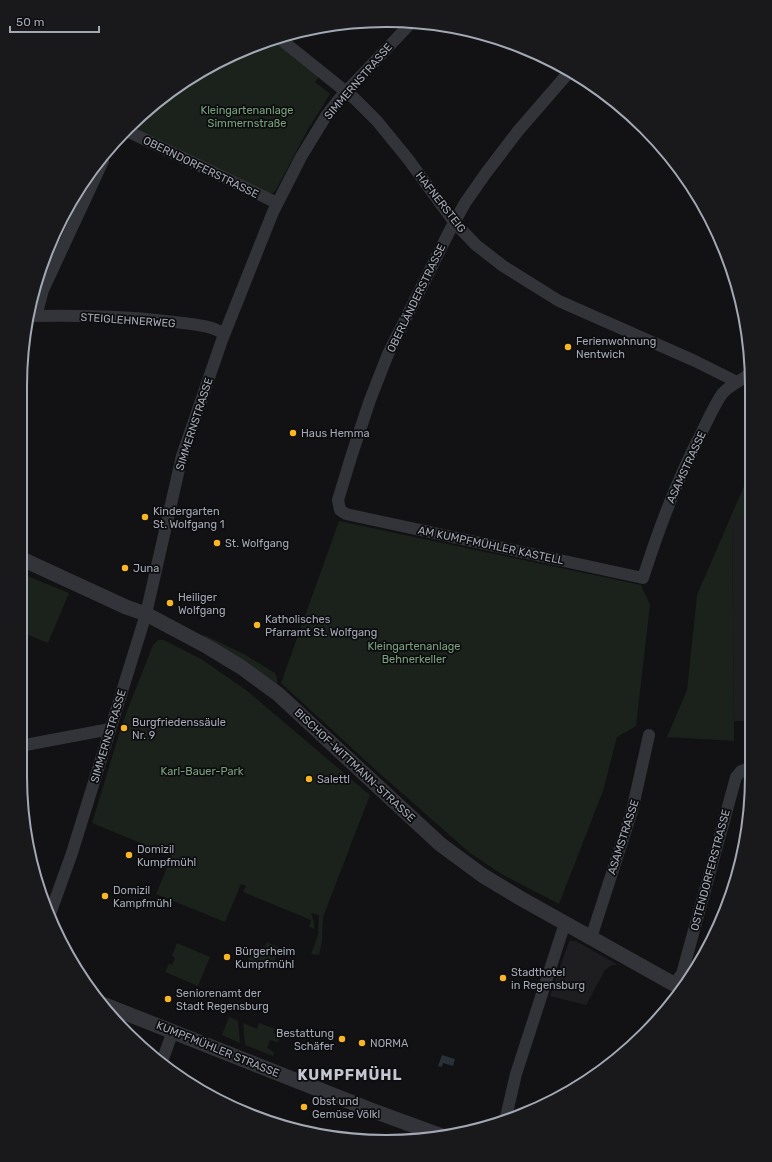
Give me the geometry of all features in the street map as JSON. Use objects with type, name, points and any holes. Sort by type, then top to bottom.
[{"type":"street","name":"SIMMERNSTRASSE","points":[[52,908],[72,853],[146,614],[182,456],[193,420],[224,334],[277,203],[313,136],[326,116],[346,91],[406,28]]},
{"type":"street","name":"HAFNERSTEIG","points":[[284,42],[346,91],[377,121],[408,159],[454,222],[476,245],[502,266],[559,301],[695,361],[737,382]]},
{"type":"street","name":"OBERLÄNDERSTRASSE","points":[[340,510],[338,500],[352,454],[370,400],[388,354],[454,222],[486,173],[518,131],[566,75]]},
{"type":"street","name":"OBERNDORFERSTRASSE","points":[[131,133],[277,203]]},
{"type":"street","points":[[35,310],[43,290],[98,171]]},
{"type":"street","name":"STEIGLEHNERWEG","points":[[34,316],[91,316],[153,320],[198,326],[218,330],[224,334]]},
{"type":"street","name":"ASAMSTRASSE","points":[[643,578],[663,518],[685,465],[722,395],[745,377]]},
{"type":"street","name":"AM KUMPFMÜHLER KASTELL","points":[[340,510],[346,514],[643,578]]},
{"type":"street","name":"BISCHOF-WITTMANN-STRASSE","points":[[27,561],[126,607],[146,614],[208,647],[241,667],[278,694],[440,844],[482,875],[677,986]]},
{"type":"street","points":[[27,745],[110,729]]},
{"type":"street","name":"ASAMSTRASSE","points":[[591,938],[632,811],[649,735]]},
{"type":"street","name":"OSTENDORFERSTRASSE","points":[[677,985],[682,974],[736,777],[741,771],[745,770]]},
{"type":"street","points":[[507,1114],[516,1074],[565,923]]},
{"type":"street","name":"KUMPFMÜHLER STRASSE","points":[[111,1007],[432,1132]]},
{"type":"street","points":[[163,1058],[173,1031]]},
{"type":"shaded area","points":[[732,518],[745,518],[745,721],[734,721]]},
{"type":"shaded area","points":[[570,941],[576,941],[618,965],[612,965],[605,970],[586,1005],[550,996]]},
{"type":"shaded area","points":[[442,1055],[455,1059],[453,1066],[443,1063],[442,1067],[438,1066]]},
{"type":"green space","name":"Kleingartenanlage Simmernstraße","points":[[278,44],[319,76],[315,82],[330,94],[307,131],[276,190],[273,193],[269,193],[135,129],[167,101],[207,75],[249,54]]},
{"type":"green space","points":[[745,484],[745,518],[732,518],[734,741],[667,737],[687,690],[697,595]]},
{"type":"green space","name":"Kleingartenanlage Behnerkeller","points":[[339,521],[641,585],[650,605],[636,726],[617,737],[603,791],[559,904],[503,875],[470,853],[378,772],[281,683]]},
{"type":"green space","points":[[27,576],[69,593],[48,643],[27,634]]},
{"type":"green space","points":[[204,635],[244,654],[275,673],[277,685],[203,637]]},
{"type":"green space","name":"Karl-Bauer-Park","points":[[158,640],[164,640],[201,659],[246,690],[370,795],[323,917],[322,941],[319,955],[311,954],[318,935],[319,915],[311,913],[314,922],[314,929],[309,927],[311,920],[243,892],[246,886],[241,884],[225,922],[156,894],[172,856],[92,823],[122,724],[153,645]]},
{"type":"green space","points":[[267,942],[280,948],[270,970],[248,961],[253,949],[262,953]]},
{"type":"green space","points":[[177,943],[210,957],[198,986],[165,972],[169,964],[172,965],[175,958],[172,956]]},
{"type":"green space","points":[[229,1017],[238,1021],[240,1043],[222,1035]]},
{"type":"green space","points":[[243,1023],[257,1029],[259,1023],[275,1029],[273,1033],[281,1036],[278,1042],[270,1040],[267,1048],[274,1052],[273,1056],[245,1045]]},
{"type":"place","name":"Ferienwohnung Nentwich","points":[[568,347]]},
{"type":"place","name":"Haus Hemma","points":[[293,433]]},
{"type":"place","name":"Kindergarten St. Wolfgang 1","points":[[145,517]]},
{"type":"place","name":"St. Wolfgang","points":[[217,543]]},
{"type":"place","name":"Juna","points":[[125,568]]},
{"type":"place","name":"Heiliger Wolfgang","points":[[170,603]]},
{"type":"place","name":"Katholisches Pfarramt St. Wolfgang","points":[[257,625]]},
{"type":"place","name":"Burgfriedenssäule Nr. 9","points":[[124,728]]},
{"type":"place","name":"Salettl","points":[[309,779]]},
{"type":"place","name":"Domizil Kumpfmühl","points":[[129,855]]},
{"type":"place","name":"Domizil Kampfmühl","points":[[105,896]]},
{"type":"place","name":"Bürgerheim Kumpfmühl","points":[[227,957]]},
{"type":"place","name":"Stadthotel in Regensburg","points":[[503,978]]},
{"type":"place","name":"Seniorenamt der Stadt Regensburg","points":[[168,999]]},
{"type":"place","name":"Bestattung Schäfer","points":[[342,1039]]},
{"type":"place","name":"NORMA","points":[[362,1043]]},
{"type":"place","name":"Obst und Gemüse Völkl","points":[[304,1107]]},
{"type":"district","name":"KUMPFMÜHL","points":[[350,1075]]}]
